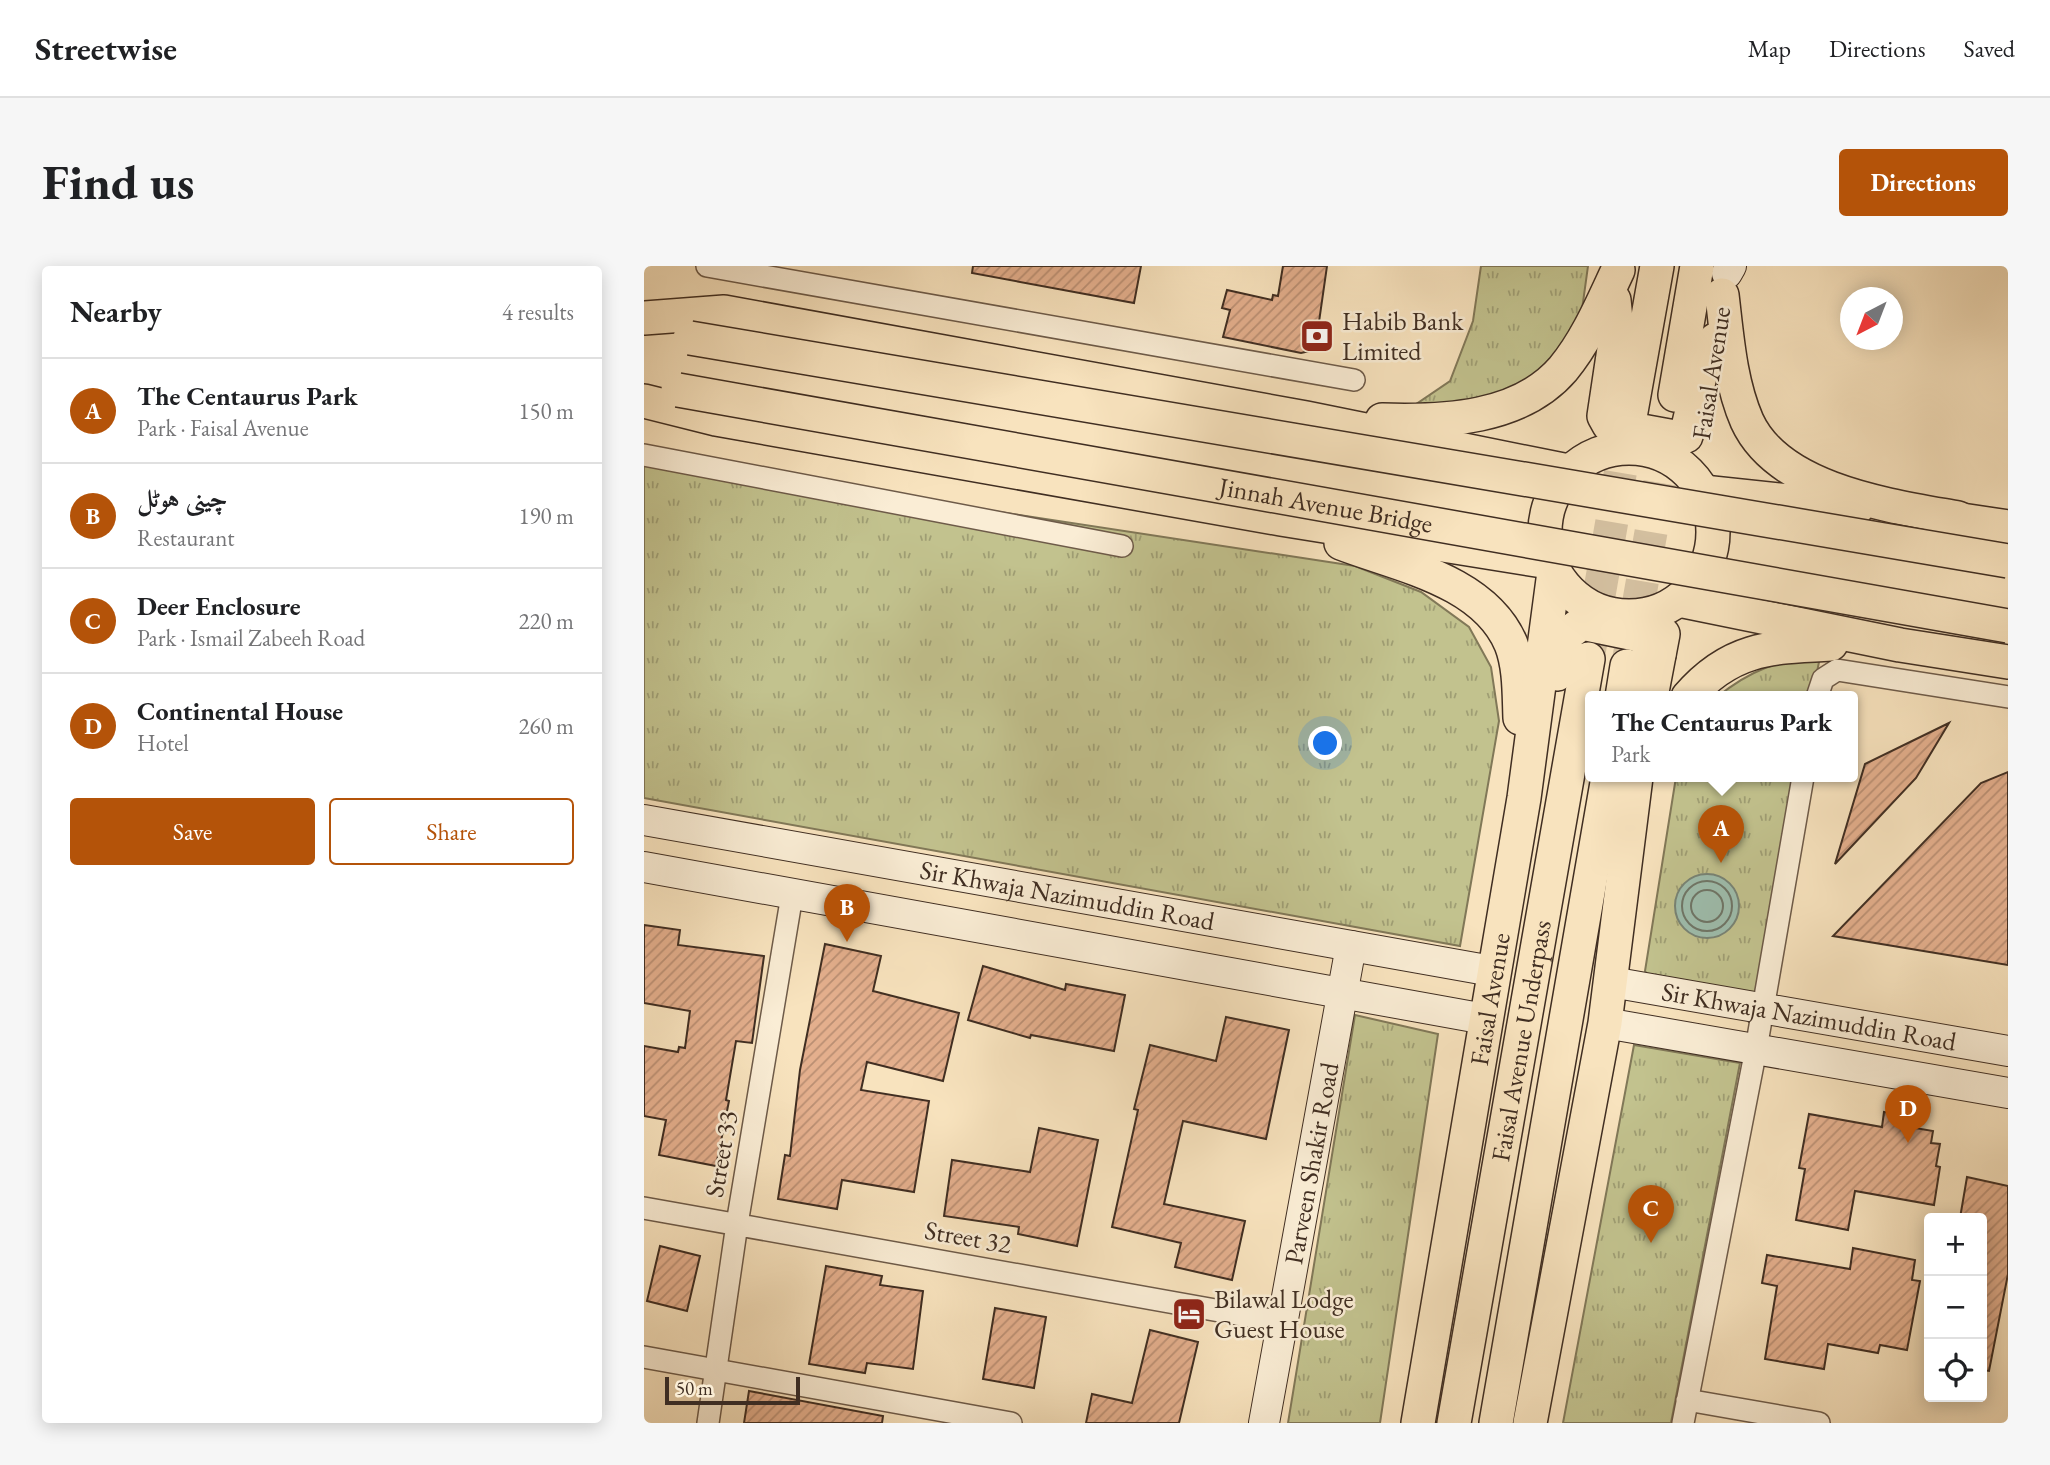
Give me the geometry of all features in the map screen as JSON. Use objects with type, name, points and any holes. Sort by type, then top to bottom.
[{"type":"main road","points":[[1630,417],[1657,266]]},
{"type":"main road","points":[[1670,424],[1721,273]]},
{"type":"main road","points":[[1721,273],[1739,397],[1748,422],[1765,447],[1786,464],[1864,500],[2008,527]]},
{"type":"main road","name":"Faisal Avenue","points":[[1699,486],[1721,273]]},
{"type":"main road","points":[[1617,279],[1617,329],[1604,416],[1609,425],[1680,438],[1686,436],[1704,359],[1715,341]]},
{"type":"main road","points":[[1306,418],[1409,421],[1481,413],[1517,405],[1538,392],[1563,369],[1617,279]]},
{"type":"main road","points":[[1574,468],[1617,279]]},
{"type":"main road","points":[[644,318],[724,312],[1574,468]]},
{"type":"main road","points":[[644,331],[2008,561]]},
{"type":"main road","name":"Jinnah Avenue Bridge","points":[[644,388],[678,390],[2008,626]]},
{"type":"main road","points":[[644,401],[716,419],[1552,567]]},
{"type":"main road","points":[[1627,448],[1652,451],[1676,462],[1699,486],[1711,515],[1713,539],[1708,562],[1696,584],[1674,604],[1643,615],[1617,616],[1592,608],[1570,593],[1552,567],[1544,538],[1546,514],[1555,491],[1574,468],[1602,452],[1627,448]]},
{"type":"main road","points":[[1699,486],[1958,518]]},
{"type":"main road","points":[[1281,519],[1452,585],[1474,599],[1495,620],[1511,646],[1519,685],[1524,798]]},
{"type":"main road","name":"Faisal Avenue","points":[[1418,1423],[1492,971],[1524,798],[1552,567]]},
{"type":"main road","points":[[1674,604],[2008,662]]},
{"type":"main road","points":[[1652,691],[1659,654],[1674,604]]},
{"type":"main road","points":[[1524,798],[1547,725],[1561,650],[1567,634],[1582,624],[1625,630],[1640,635],[1659,654]]},
{"type":"main road","points":[[1694,691],[1724,663],[1770,648],[1833,644],[1900,645]]},
{"type":"main road","name":"Faisal Avenue Underpass","points":[[1454,1423],[1588,659]]},
{"type":"main road","name":"Faisal Avenue Underpass","points":[[1496,1423],[1607,782]]},
{"type":"main road","points":[[1530,1423],[1605,1023],[1635,782]]},
{"type":"main road","points":[[1629,818],[1643,782]]},
{"type":"main road","points":[[652,868],[654,822]]},
{"type":"main road","name":"Sir Khwaja Nazimuddin Road","points":[[654,822],[1492,971]]},
{"type":"main road","name":"Sir Khwaja Nazimuddin Road","points":[[652,868],[792,895],[1341,990],[1485,1019]]},
{"type":"main road","name":"Parveen Shakir Road","points":[[1264,1423],[1351,946]]},
{"type":"main road","name":"Sir Khwaja Nazimuddin Road","points":[[1611,982],[2008,1051]]},
{"type":"main road","points":[[1810,1059],[1813,1016]]},
{"type":"main road","name":"Sir Khwaja Nazimuddin Road","points":[[1605,1023],[2008,1093]]},
{"type":"street","points":[[707,266],[1354,380]]},
{"type":"street","points":[[644,455],[1122,546]]},
{"type":"street","points":[[1819,691],[1823,679],[1837,670],[2008,696]]},
{"type":"street","points":[[1683,1423],[1756,1049],[1802,782]]},
{"type":"street","name":"Street 33","points":[[708,1423],[737,1224],[792,895]]},
{"type":"street","name":"Street 32","points":[[644,1208],[1282,1322]]},
{"type":"street","points":[[644,1357],[1012,1423]]},
{"type":"street","points":[[1687,1400],[1819,1423]]},
{"type":"green space","points":[[1481,266],[1588,266],[1581,317],[1544,381],[1476,412],[1409,409],[1450,381],[1473,321]]},
{"type":"green space","points":[[644,458],[1355,566],[1421,592],[1469,627],[1491,667],[1499,721],[1460,946],[644,798]]},
{"type":"green space","points":[[1820,657],[1813,691],[1725,691],[1753,673],[1791,661]]},
{"type":"green space","points":[[1675,782],[1796,782],[1753,1003],[1649,977],[1645,971]]},
{"type":"green space","points":[[1355,1015],[1438,1034],[1380,1423],[1288,1423]]},
{"type":"green space","points":[[1634,1045],[1740,1063],[1671,1423],[1563,1423]]},
{"type":"water","points":[[1707,874],[1730,883],[1739,906],[1730,929],[1707,938],[1684,929],[1675,906],[1684,883]]},
{"type":"building","points":[[973,266],[1141,266],[1134,303],[972,273]]},
{"type":"building","points":[[1283,266],[1327,266],[1315,350],[1301,353],[1223,337],[1230,310],[1222,308],[1227,290],[1272,300],[1273,295],[1278,296]]},
{"type":"building","points":[[1949,723],[1916,778],[1835,864],[1865,764]]},
{"type":"building","points":[[2008,772],[2008,965],[1833,936],[1981,783]]},
{"type":"building","points":[[644,925],[680,930],[678,945],[764,956],[752,1043],[736,1041],[726,1100],[729,1101],[716,1166],[659,1155],[666,1120],[644,1116],[644,1046],[678,1052],[679,1047],[685,1048],[690,1011],[644,1003]]},
{"type":"building","points":[[825,944],[881,956],[873,991],[959,1013],[943,1081],[867,1062],[861,1090],[929,1101],[914,1192],[842,1180],[837,1209],[778,1199],[785,1155],[790,1156],[800,1070]]},
{"type":"building","points":[[983,966],[1065,990],[1066,984],[1125,995],[1114,1051],[1031,1035],[1030,1038],[968,1020]]},
{"type":"building","points":[[1226,1017],[1289,1030],[1266,1139],[1183,1121],[1164,1204],[1245,1221],[1232,1280],[1175,1267],[1181,1243],[1112,1227],[1138,1110],[1134,1109],[1150,1045],[1216,1061]]},
{"type":"building","points":[[1884,1112],[1916,1117],[1915,1128],[1933,1131],[1931,1143],[1940,1144],[1936,1166],[1940,1167],[1934,1205],[1855,1191],[1848,1230],[1796,1220],[1805,1169],[1799,1168],[1809,1114],[1882,1127]]},
{"type":"building","points":[[1039,1128],[1098,1140],[1077,1246],[1018,1234],[1019,1227],[944,1216],[952,1160],[1030,1172]]},
{"type":"building","points":[[1967,1177],[2008,1186],[2008,1274],[1989,1371],[1987,1213],[1961,1213]]},
{"type":"building","points":[[660,1246],[700,1256],[687,1311],[647,1301]]},
{"type":"building","points":[[1853,1248],[1915,1260],[1912,1280],[1920,1281],[1907,1350],[1880,1345],[1878,1353],[1828,1344],[1824,1369],[1765,1359],[1777,1286],[1762,1283],[1767,1255],[1850,1269]]},
{"type":"building","points":[[826,1266],[882,1276],[880,1285],[923,1291],[913,1369],[867,1363],[865,1373],[809,1364]]},
{"type":"building","points":[[995,1308],[1046,1317],[1034,1388],[983,1379]]},
{"type":"building","points":[[1150,1330],[1198,1342],[1179,1423],[1086,1423],[1092,1394],[1132,1403]]},
{"type":"building","points":[[749,1391],[883,1416],[882,1423],[744,1423]]},
{"type":"tunnel","points":[[1589,653],[1630,417]]},
{"type":"tunnel","points":[[1628,663],[1670,424]]},
{"type":"place","name":"Habib Bank Limited","points":[[1317,336]]},
{"type":"place","name":"The Centaurus Park","points":[[1721,863]]},
{"type":"place","name":"چینی ہوٹل","points":[[847,942]]},
{"type":"place","name":"Continental House","points":[[1908,1143]]},
{"type":"place","name":"Deer Enclosure","points":[[1651,1243]]},
{"type":"place","name":"Bilawal Lodge Guest House","points":[[1189,1314]]}]
